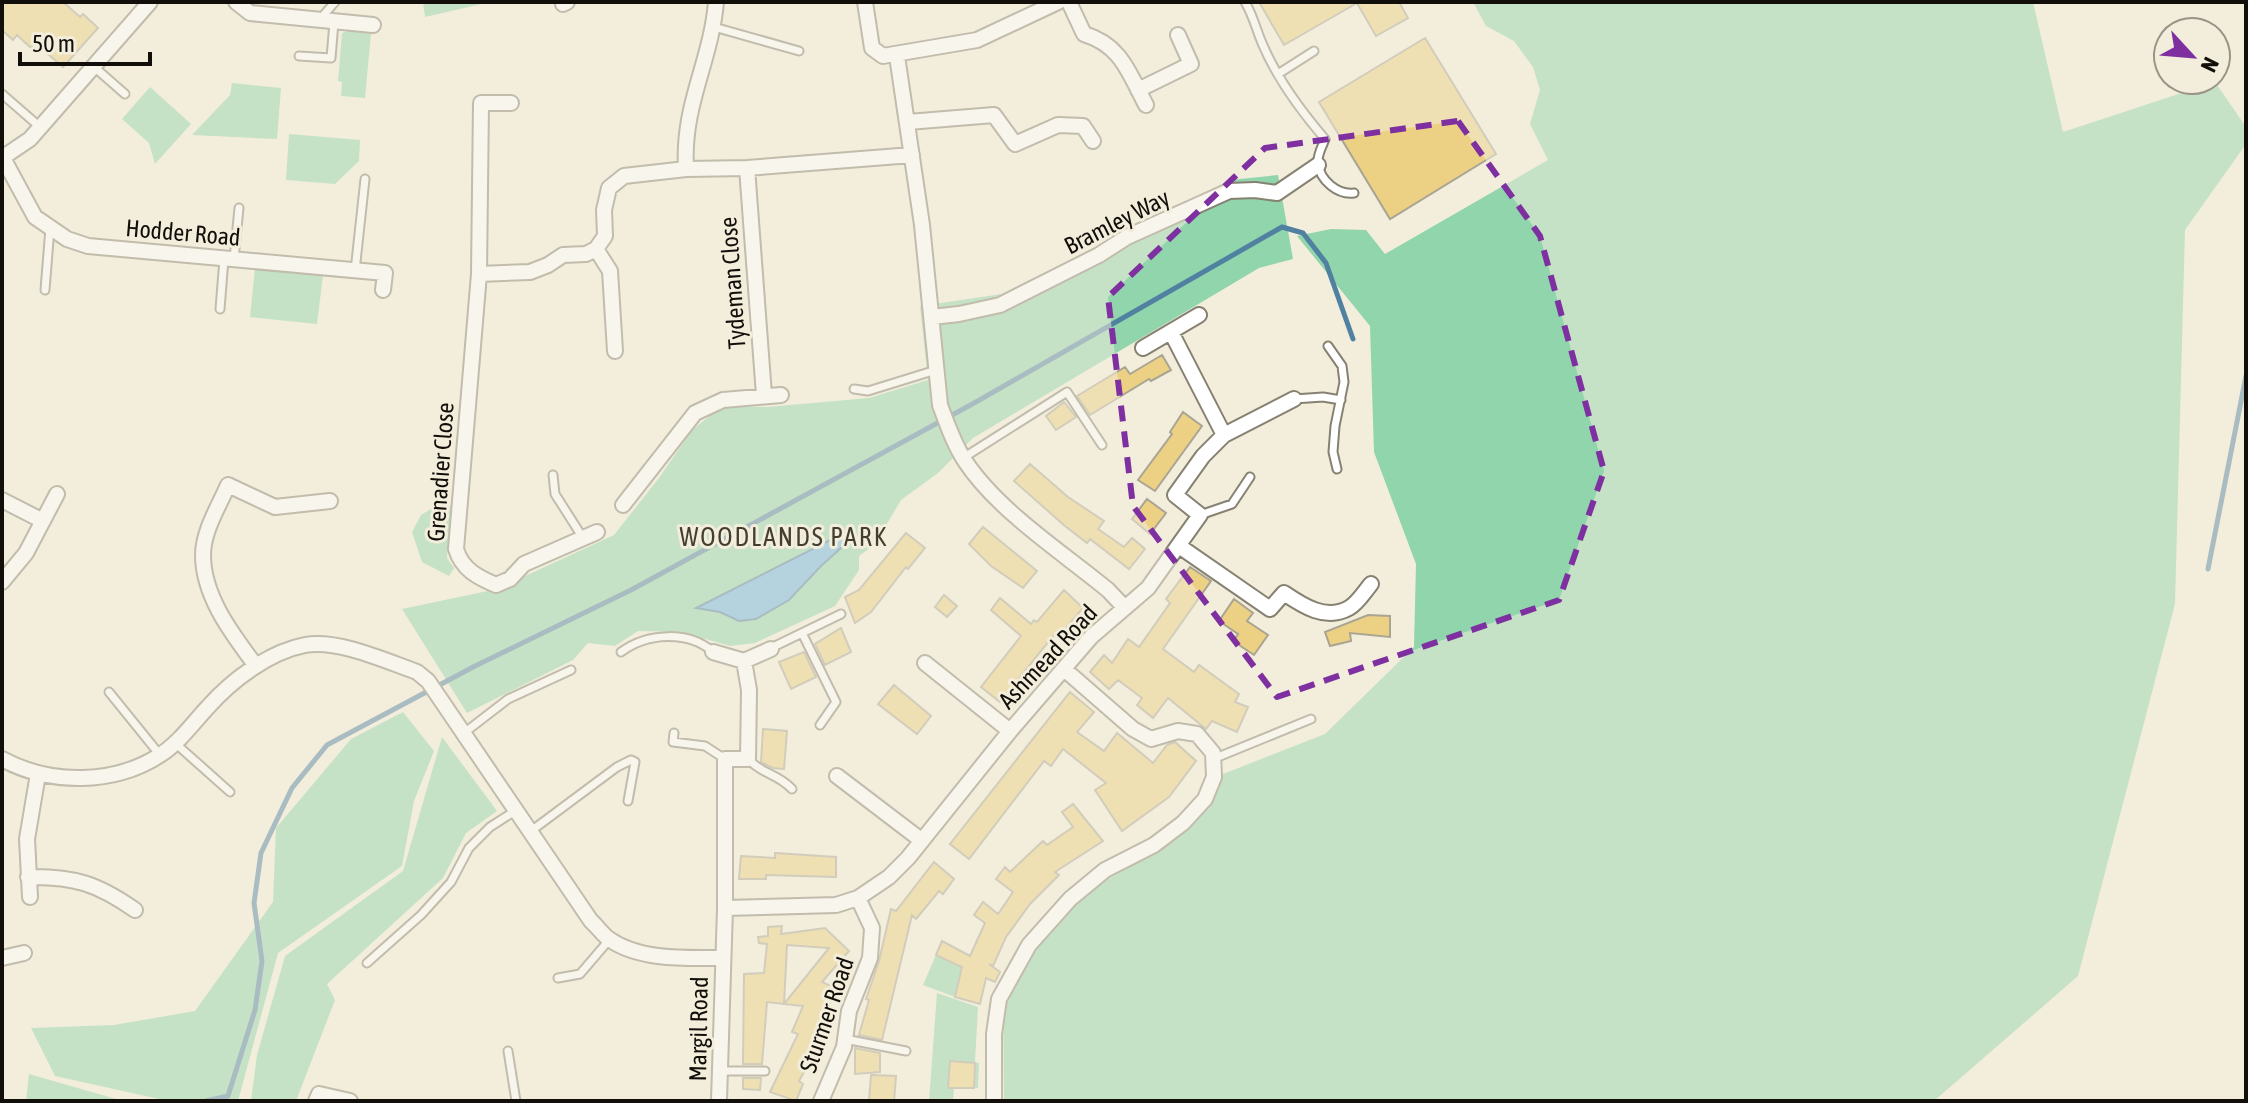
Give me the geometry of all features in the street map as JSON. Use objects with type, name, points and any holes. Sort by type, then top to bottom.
[{"type":"street","points":[[236,2],[250,13],[373,25]]},
{"type":"street","points":[[686,169],[684,141],[688,113],[714,27],[716,2]]},
{"type":"street","points":[[865,2],[872,48],[883,56],[977,40],[1058,2]]},
{"type":"street","points":[[1069,2],[1084,34],[1100,39],[1116,50],[1146,105]]},
{"type":"street","points":[[3,158],[30,139],[147,3]]},
{"type":"street","points":[[1138,90],[1191,64],[1178,35]]},
{"type":"street","name":"Ashmead Road","points":[[725,908],[836,905],[858,898],[889,877],[1091,637],[1125,608],[1108,590],[988,489],[963,458],[948,427],[936,370],[908,122],[897,56]]},
{"type":"street","name":"Grenadier Close","points":[[511,103],[481,103],[479,274],[456,549],[460,563],[496,585],[510,579],[524,564],[590,535]]},
{"type":"street","points":[[908,122],[994,115],[1015,144],[1058,125],[1083,126],[1093,141]]},
{"type":"street","points":[[479,274],[530,272],[563,255],[586,254],[596,249],[605,236],[604,210],[609,188],[624,176],[686,169],[747,168],[912,155]]},
{"type":"street","name":"Hodder Road","points":[[3,158],[35,217],[67,239],[88,246],[385,273],[383,290]]},
{"type":"street","name":"Bramley Way","points":[[932,317],[1000,305],[1099,255],[1127,237],[1229,191],[1277,193],[1318,165]]},
{"type":"street","name":"Tydeman Close","points":[[747,168],[764,395]]},
{"type":"street","points":[[596,249],[610,271],[615,351]]},
{"type":"street","points":[[1143,348],[1199,315]]},
{"type":"street","points":[[1171,332],[1224,435]]},
{"type":"street","points":[[623,505],[695,413],[723,400],[781,395]]},
{"type":"street","points":[[1125,608],[1148,588],[1200,515],[1175,495],[1203,456],[1224,435],[1294,399]]},
{"type":"street","points":[[256,666],[233,635],[206,580],[203,553],[211,524],[228,485],[275,507],[330,501]]},
{"type":"street","points":[[2,582],[26,553],[57,494]]},
{"type":"street","points":[[2,500],[43,521]]},
{"type":"street","points":[[1179,546],[1270,609],[1284,593],[1307,609],[1332,614],[1351,608],[1371,584]]},
{"type":"street","points":[[2,759],[38,774],[65,778],[96,777],[127,770],[160,755],[175,743],[211,703],[256,666],[306,645],[331,644],[417,672],[428,681],[591,921],[610,939],[645,953],[667,957],[723,958],[725,759],[748,759],[749,690],[744,661]]},
{"type":"street","points":[[713,652],[744,661],[771,649]]},
{"type":"street","points":[[925,663],[1010,731]]},
{"type":"street","points":[[994,1101],[994,1034],[999,999],[1029,945],[1070,899],[1105,870],[1154,845],[1183,823],[1205,799],[1214,777],[1213,753],[1197,734],[1178,731],[1151,739],[1133,729],[1064,669]]},
{"type":"street","points":[[30,897],[27,839],[38,774]]},
{"type":"street","points":[[837,776],[921,840]]},
{"type":"street","points":[[28,877],[56,876],[86,882],[135,910]]},
{"type":"street","name":"Sturmer Road","points":[[821,1101],[844,1047],[849,1011],[870,958],[872,928],[858,898]]},
{"type":"street","points":[[2,958],[24,953]]},
{"type":"street","name":"Margil Road","points":[[719,1101],[723,958]]},
{"type":"street","points":[[316,1101],[319,1094],[350,1101]]},
{"type":"lane","points":[[299,56],[331,58],[327,21],[335,2]]},
{"type":"lane","points":[[1245,2],[1262,44],[1296,105],[1325,139],[1318,165],[1332,187],[1345,194],[1354,193]]},
{"type":"lane","points":[[714,27],[799,51]]},
{"type":"lane","points":[[1278,74],[1314,51]]},
{"type":"lane","points":[[93,66],[125,94]]},
{"type":"lane","points":[[2,94],[40,127]]},
{"type":"lane","points":[[355,271],[365,179]]},
{"type":"lane","points":[[220,309],[239,208]]},
{"type":"lane","points":[[45,290],[50,228]]},
{"type":"lane","points":[[1328,346],[1342,366],[1344,382],[1335,426],[1333,452],[1337,469]]},
{"type":"lane","points":[[854,389],[868,391],[936,370]]},
{"type":"lane","points":[[963,458],[1067,392],[1102,445]]},
{"type":"lane","points":[[1294,399],[1323,397],[1341,400]]},
{"type":"lane","points":[[553,475],[555,494],[590,535]]},
{"type":"lane","points":[[1200,515],[1232,504],[1250,477]]},
{"type":"lane","points":[[771,649],[841,614]]},
{"type":"lane","points":[[802,633],[836,702],[820,725]]},
{"type":"lane","points":[[621,652],[635,641],[654,637],[680,638],[706,646],[713,652]]},
{"type":"lane","points":[[464,733],[508,699],[571,670]]},
{"type":"lane","points":[[109,692],[160,755]]},
{"type":"lane","points":[[1213,759],[1311,719]]},
{"type":"lane","points":[[674,733],[673,742],[705,746],[725,759]]},
{"type":"lane","points":[[175,743],[230,792]]},
{"type":"lane","points":[[748,759],[760,772],[780,776],[792,789]]},
{"type":"lane","points":[[531,831],[631,760],[635,762],[635,768],[628,801]]},
{"type":"lane","points":[[367,963],[421,915],[451,882],[469,848],[490,827],[517,810]]},
{"type":"lane","points":[[558,978],[580,974],[610,939]]},
{"type":"lane","points":[[845,1039],[906,1051]]},
{"type":"lane","points":[[508,1051],[516,1101]]},
{"type":"lane","points":[[721,1071],[765,1071]]},
{"type":"highlighted area","points":[[1458,121],[1540,236],[1604,471],[1559,600],[1277,697],[1133,506],[1108,297],[1265,148]]},
{"type":"green space","points":[[423,2],[490,2],[425,17]]},
{"type":"green space","points":[[1473,2],[2033,2],[2063,132],[2172,96],[2225,96],[2246,127],[2246,144],[2185,230],[2175,604],[2078,976],[1934,1101],[1004,1101],[1003,1001],[1035,948],[1072,902],[1172,839],[1218,776],[1325,734],[1414,647],[1416,564],[1374,452],[1370,326],[1297,236],[1331,229],[1366,230],[1385,254],[1548,160],[1530,124],[1540,90],[1533,67],[1514,41],[1486,26]]},
{"type":"green space","points":[[342,33],[371,33],[365,98],[341,96],[342,82],[338,81]]},
{"type":"green space","points":[[232,83],[281,88],[277,139],[192,135],[230,95]]},
{"type":"green space","points":[[150,87],[191,124],[155,164],[149,143],[122,119]]},
{"type":"green space","points":[[289,134],[360,140],[359,161],[335,184],[286,180]]},
{"type":"green space","points":[[1278,175],[1293,259],[1259,268],[973,438],[938,473],[901,500],[875,544],[859,556],[859,570],[835,606],[755,643],[730,646],[681,632],[638,631],[615,646],[588,643],[573,660],[467,713],[402,609],[497,589],[614,535],[692,430],[722,406],[767,407],[869,398],[928,380],[920,306],[1002,294],[1230,180]]},
{"type":"green space","points":[[255,268],[323,275],[317,324],[250,317]]},
{"type":"green space","points":[[436,506],[451,506],[447,558],[454,568],[449,576],[422,562],[412,532],[421,515]]},
{"type":"green space","points":[[403,712],[434,751],[414,801],[402,866],[278,953],[238,1101],[168,1101],[55,1076],[31,1028],[114,1025],[195,1011],[273,902],[276,828],[351,739]]},
{"type":"green space","points":[[442,737],[497,811],[466,833],[443,878],[327,984],[335,1000],[296,1101],[251,1101],[257,1055],[285,956],[403,871]]},
{"type":"green space","points":[[936,955],[962,967],[955,997],[923,985]]},
{"type":"green space","points":[[937,993],[978,1007],[975,1062],[979,1063],[978,1088],[974,1088],[975,1063],[950,1061],[949,1087],[954,1088],[953,1101],[929,1101]]},
{"type":"green space","points":[[29,1074],[123,1101],[26,1101]]},
{"type":"water","points":[[840,535],[851,539],[789,600],[756,619],[739,621],[720,612],[696,608]]},
{"type":"building","points":[[2,2],[63,2],[98,28],[63,67],[35,43],[31,48],[17,35],[13,40],[2,30]]},
{"type":"building","points":[[1259,2],[1399,2],[1408,18],[1376,36],[1357,3],[1284,45]]},
{"type":"building","points":[[1425,38],[1496,154],[1390,219],[1319,102]]},
{"type":"building","points":[[1162,355],[1171,370],[1151,381],[1149,379],[1090,415],[1077,396],[1125,367],[1130,374]]},
{"type":"building","points":[[1064,402],[1076,417],[1056,430],[1046,416]]},
{"type":"building","points":[[1183,412],[1202,426],[1155,491],[1138,480],[1172,434],[1170,432]]},
{"type":"building","points":[[1030,464],[1068,497],[1104,521],[1098,529],[1124,547],[1132,538],[1145,549],[1129,569],[1090,539],[1087,543],[1014,481]]},
{"type":"building","points":[[1147,499],[1166,513],[1150,534],[1132,519]]},
{"type":"building","points":[[983,527],[1037,571],[1023,588],[991,566],[969,544]]},
{"type":"building","points":[[906,533],[925,548],[871,612],[855,623],[845,597],[859,590]]},
{"type":"building","points":[[1190,567],[1211,581],[1163,649],[1194,672],[1199,665],[1239,694],[1235,702],[1248,707],[1237,732],[1212,721],[1206,729],[1168,698],[1153,718],[1137,705],[1142,698],[1118,680],[1109,689],[1090,672],[1104,655],[1112,663],[1128,639],[1139,647],[1170,603],[1166,599]]},
{"type":"building","points":[[1064,590],[1083,608],[1060,635],[1057,631],[1000,702],[981,687],[1021,636],[991,610],[1000,598],[1031,624],[1034,620],[1037,622]]},
{"type":"building","points":[[944,595],[957,606],[947,617],[935,607]]},
{"type":"building","points":[[1234,599],[1253,613],[1247,621],[1268,635],[1254,655],[1233,641],[1238,634],[1219,621]]},
{"type":"building","points":[[1368,615],[1390,616],[1390,637],[1350,633],[1351,641],[1330,646],[1325,632]]},
{"type":"building","points":[[841,628],[851,652],[825,665],[815,644]]},
{"type":"building","points":[[804,652],[816,677],[791,689],[779,662]]},
{"type":"building","points":[[894,685],[931,716],[917,734],[878,704]]},
{"type":"building","points":[[1070,692],[1094,712],[1077,732],[1104,751],[1117,733],[1153,763],[1167,745],[1175,742],[1196,761],[1169,797],[1122,831],[1095,790],[1106,783],[1063,749],[1051,766],[1044,761],[969,859],[950,844]]},
{"type":"building","points":[[763,729],[787,731],[784,769],[761,762]]},
{"type":"building","points":[[1073,804],[1103,841],[1055,872],[1059,875],[1030,904],[1006,937],[993,966],[989,964],[1000,972],[995,982],[986,978],[980,1004],[955,997],[962,967],[936,955],[942,941],[970,956],[985,923],[974,915],[983,902],[998,914],[1013,892],[996,879],[1005,867],[1010,872],[1043,841],[1047,845],[1073,827],[1062,812]]},
{"type":"building","points":[[775,853],[836,857],[836,877],[766,875],[766,879],[739,879],[741,856],[775,858]]},
{"type":"building","points":[[934,862],[954,879],[943,894],[939,891],[916,919],[912,915],[882,1040],[859,1035],[891,909],[896,911]]},
{"type":"building","points":[[782,926],[781,934],[825,928],[849,951],[822,982],[833,987],[825,1034],[799,1081],[803,1084],[796,1101],[770,1092],[798,1034],[792,1032],[803,1006],[784,1004],[767,1002],[762,1064],[743,1064],[744,974],[764,973],[767,944],[759,943],[758,937],[768,936],[768,927]],"holes":[[[787,945],[829,948],[784,1004]]]},
{"type":"building","points":[[855,1048],[880,1053],[880,1072],[855,1074]]},
{"type":"building","points":[[950,1061],[975,1063],[974,1088],[948,1088]]},
{"type":"building","points":[[871,1075],[896,1076],[894,1101],[869,1101]]},
{"type":"building","points":[[743,1078],[761,1078],[760,1090],[743,1089]]},
{"type":"waterway","points":[[206,1101],[228,1096],[255,1010],[262,961],[254,903],[261,853],[292,788],[327,745],[475,666],[631,590],[976,402],[1282,227],[1303,233],[1326,263],[1353,339]]},
{"type":"waterway","points":[[2208,569],[2246,376]]},
{"type":"district","name":"WOODLANDS PARK","points":[[784,537]]}]
